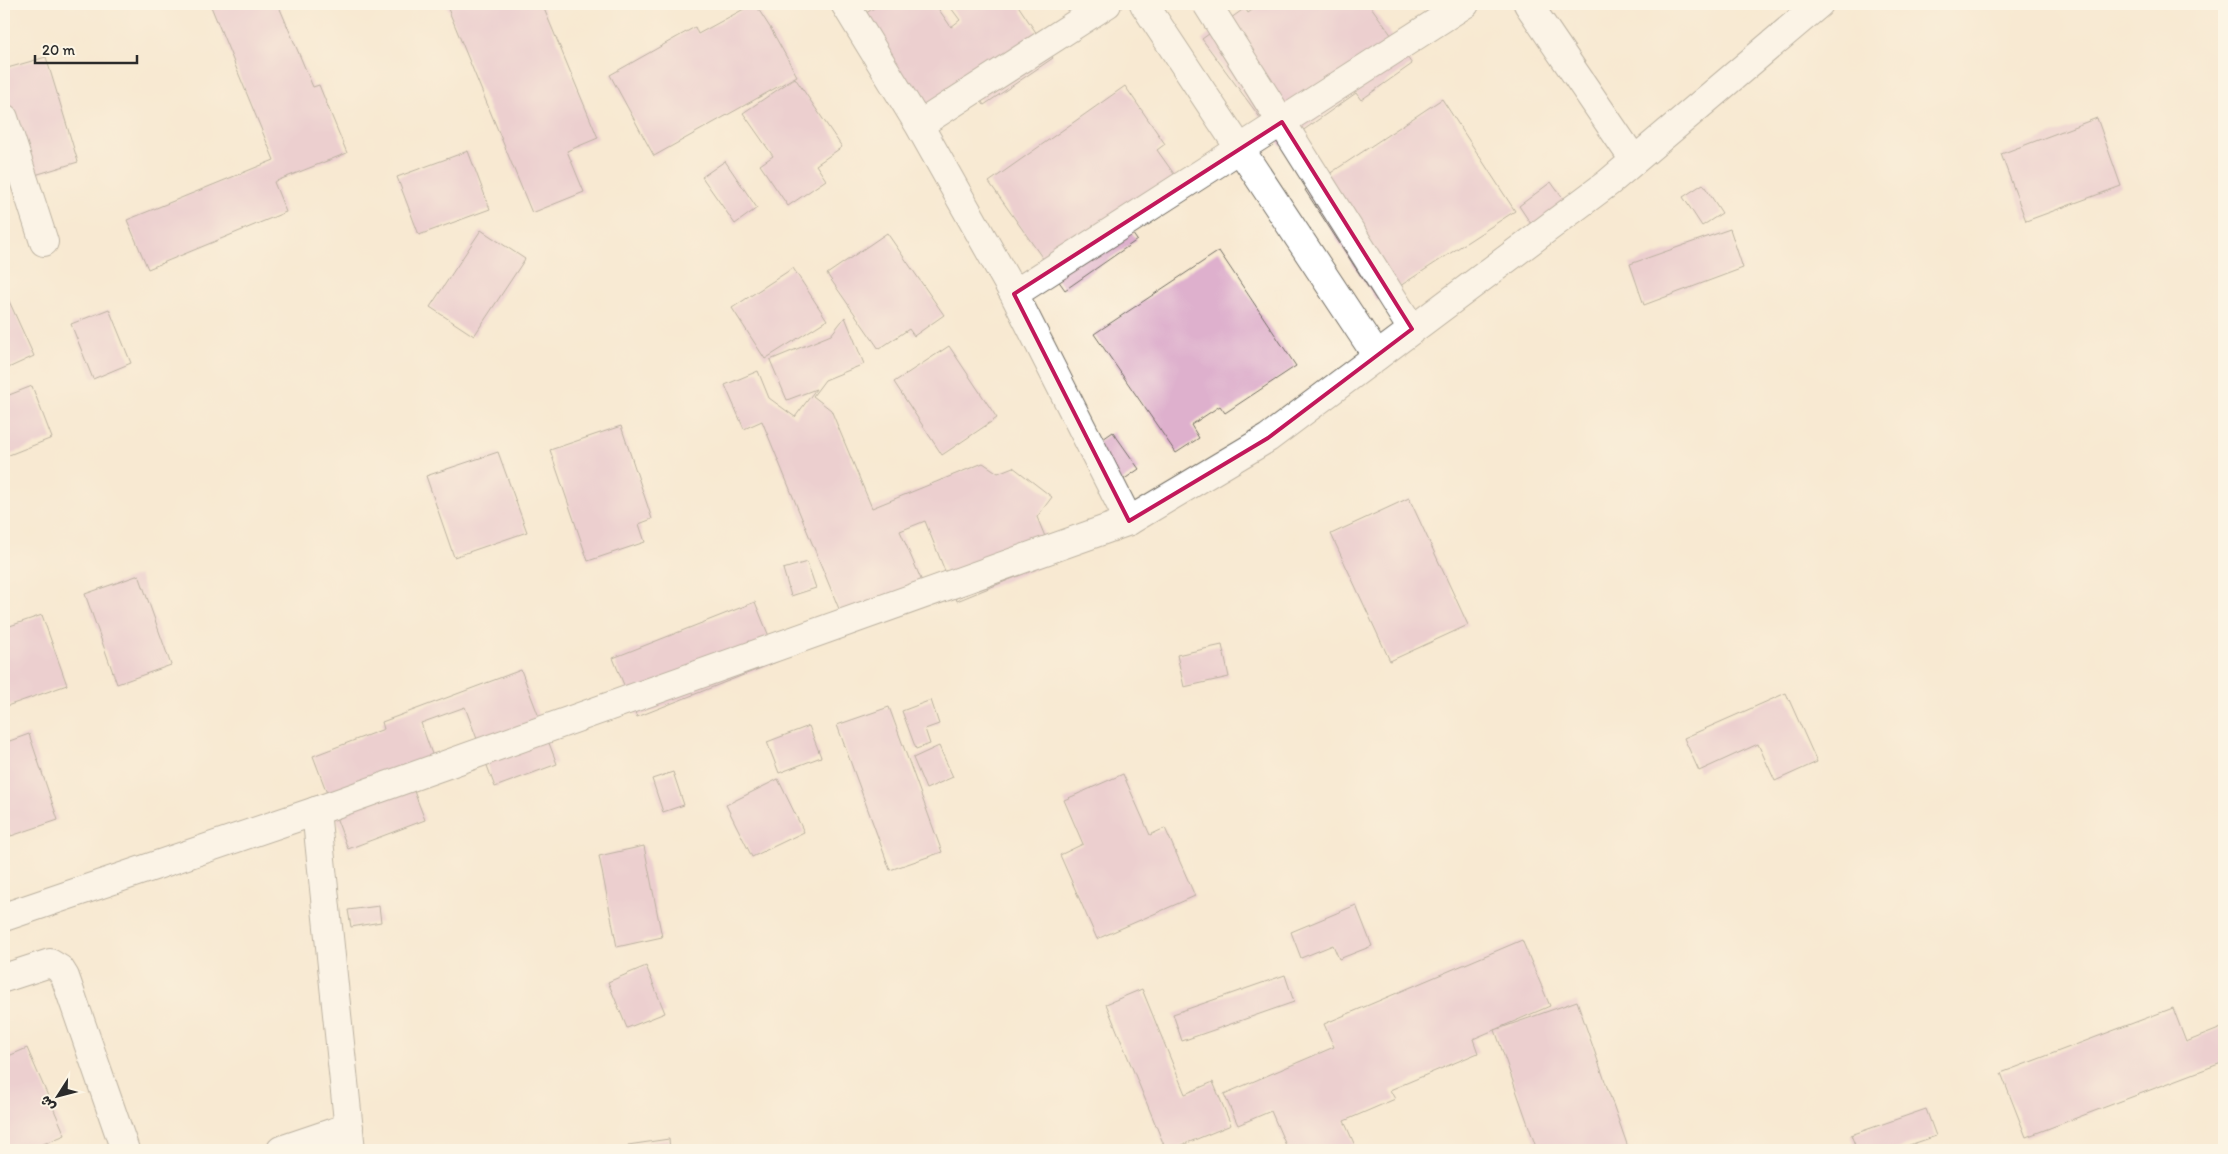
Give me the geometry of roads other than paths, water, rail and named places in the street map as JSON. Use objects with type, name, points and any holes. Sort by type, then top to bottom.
[{"type":"street","points":[[845,4],[919,124],[1014,294],[1129,521]]},
{"type":"street","points":[[1144,4],[1378,356]]},
{"type":"street","points":[[1207,4],[1412,330]]},
{"type":"street","points":[[1014,294],[1241,150],[1465,4]]},
{"type":"street","points":[[1528,4],[1634,160]]},
{"type":"street","points":[[4,917],[316,810],[1129,521],[1268,438],[1378,356],[1608,183],[1819,4]]},
{"type":"street","points":[[919,124],[1104,5]]},
{"type":"street","points":[[4,118],[44,242]]},
{"type":"street","points":[[281,1150],[350,1139],[316,810]]},
{"type":"street","points":[[4,978],[50,963],[60,969],[65,976],[125,1150]]}]
